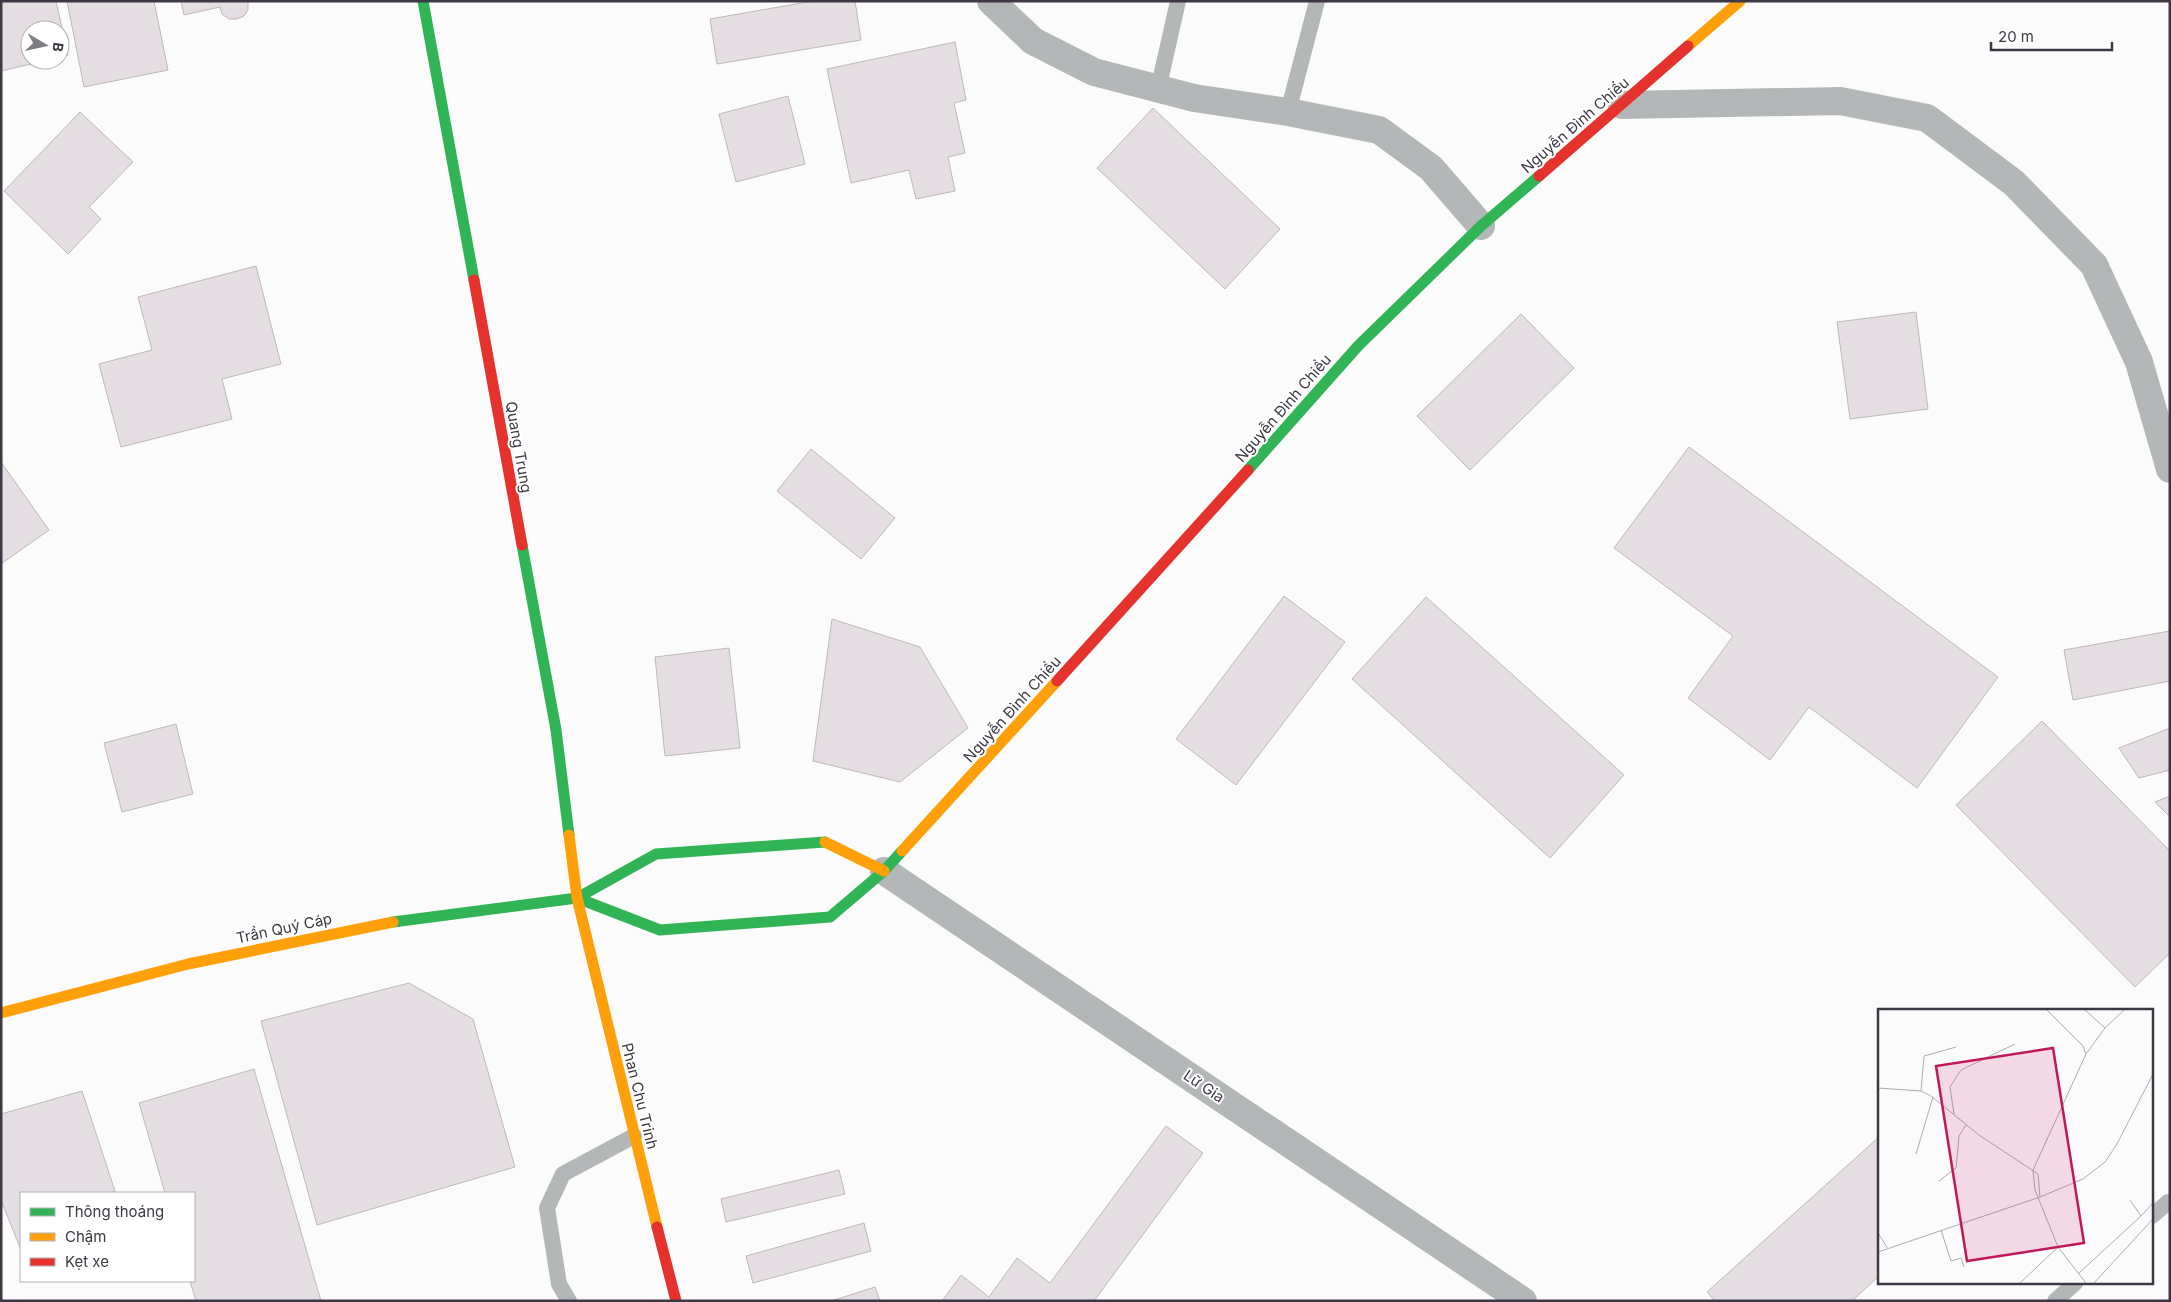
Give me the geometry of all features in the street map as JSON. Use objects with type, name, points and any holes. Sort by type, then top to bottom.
[{"type":"main road","name":"Quang Trung","points":[[423,1],[556,730],[577,898]]},
{"type":"main road","name":"Nguyễn Đình Chiểu","points":[[577,898],[660,930],[830,917],[884,871],[1170,558],[1358,346],[1481,226],[1740,1]]},
{"type":"main road","points":[[577,898],[656,854],[823,841],[884,871]]},
{"type":"main road","name":"Trần Quý Cáp","points":[[1,1013],[188,964],[375,924],[577,898]]},
{"type":"main road","name":"Phan Chu Trinh","points":[[577,898],[676,1301]]},
{"type":"street","points":[[991,1],[1033,41],[1094,72],[1194,98],[1288,112],[1379,130],[1431,168],[1481,226]]},
{"type":"street","points":[[1622,104],[1840,100],[1927,118],[2014,183],[2094,265],[2139,362],[2170,469]]},
{"type":"street","name":"Lữ Gia","points":[[884,871],[1523,1301]]},
{"type":"lane","points":[[1158,90],[1178,1]]},
{"type":"lane","points":[[1288,112],[1318,1]]},
{"type":"lane","points":[[569,1301],[559,1284],[547,1208],[562,1174],[634,1136]]},
{"type":"lane","points":[[2154,1214],[2168,1202]]},
{"type":"lane","points":[[2054,1301],[2074,1284]]},
{"type":"building","points":[[1,1],[56,1],[60,20],[20,20],[20,67],[1,71]]},
{"type":"building","points":[[67,1],[154,1],[168,70],[84,87]]},
{"type":"building","points":[[181,1],[248,1],[248,10],[244,16],[237,19],[229,19],[222,14],[220,7],[184,15]]},
{"type":"building","points":[[813,1],[855,1],[861,40],[717,64],[710,19]]},
{"type":"building","points":[[955,42],[966,100],[954,103],[965,153],[948,157],[955,191],[916,199],[909,170],[851,183],[827,69]]},
{"type":"building","points":[[788,96],[805,164],[736,182],[719,114]]},
{"type":"building","points":[[1153,108],[1280,229],[1225,289],[1097,168]]},
{"type":"building","points":[[80,112],[133,162],[89,207],[101,219],[68,254],[4,191]]},
{"type":"building","points":[[256,266],[281,364],[222,379],[232,419],[121,447],[99,364],[152,350],[138,297]]},
{"type":"building","points":[[1916,312],[1928,409],[1850,419],[1837,322]]},
{"type":"building","points":[[1521,314],[1574,368],[1470,470],[1417,416]]},
{"type":"building","points":[[1689,447],[1998,677],[1917,788],[1809,707],[1770,760],[1688,698],[1733,636],[1614,548]]},
{"type":"building","points":[[811,449],[895,518],[861,559],[777,491]]},
{"type":"building","points":[[1,462],[49,530],[1,564]]},
{"type":"building","points":[[1284,596],[1345,642],[1236,785],[1176,739]]},
{"type":"building","points":[[1426,597],[1624,775],[1550,858],[1352,679]]},
{"type":"building","points":[[832,619],[920,647],[968,728],[900,782],[813,761]]},
{"type":"building","points":[[2170,631],[2170,681],[2073,700],[2064,650]]},
{"type":"building","points":[[729,648],[740,748],[665,756],[655,657]]},
{"type":"building","points":[[2042,721],[2170,851],[2170,953],[2135,987],[1956,805]]},
{"type":"building","points":[[176,724],[193,794],[122,812],[104,743]]},
{"type":"building","points":[[2170,728],[2170,770],[2139,778],[2119,748]]},
{"type":"building","points":[[2170,796],[2170,817],[2155,802]]},
{"type":"building","points":[[409,983],[473,1019],[515,1167],[317,1225],[261,1021]]},
{"type":"building","points":[[254,1069],[321,1301],[196,1301],[190,1282],[195,1282],[195,1192],[165,1192],[139,1103]]},
{"type":"building","points":[[82,1091],[115,1191],[20,1192],[20,1248],[1,1200],[1,1114]]},
{"type":"building","points":[[1166,1126],[1203,1153],[1094,1301],[942,1301],[961,1275],[989,1297],[1017,1258],[1050,1283]]},
{"type":"building","points":[[1878,1138],[1878,1277],[1852,1301],[1715,1301],[1707,1292]]},
{"type":"building","points":[[839,1170],[845,1194],[726,1222],[721,1199]]},
{"type":"building","points":[[864,1223],[871,1251],[753,1283],[746,1256]]},
{"type":"building","points":[[875,1287],[880,1301],[831,1301]]},
{"type":"traffic: fast","points":[[423,1],[474,280]]},
{"type":"traffic: fast","points":[[1248,470],[1358,346],[1481,226],[1539,176]]},
{"type":"traffic: fast","points":[[522,545],[556,730],[569,835]]},
{"type":"traffic: fast","points":[[393,922],[577,898],[656,854],[825,842]]},
{"type":"traffic: fast","points":[[577,898],[660,930],[830,917],[884,871],[902,851]]},
{"type":"traffic: slow","points":[[1688,46],[1740,1]]},
{"type":"traffic: slow","points":[[902,851],[1057,681]]},
{"type":"traffic: slow","points":[[569,835],[577,898],[657,1227]]},
{"type":"traffic: slow","points":[[825,842],[884,871]]},
{"type":"traffic: slow","points":[[1,1013],[188,964],[393,922]]},
{"type":"traffic: jam","points":[[1539,176],[1688,46]]},
{"type":"traffic: jam","points":[[474,280],[522,545]]},
{"type":"traffic: jam","points":[[1057,681],[1248,470]]},
{"type":"traffic: jam","points":[[657,1227],[676,1301]]}]
